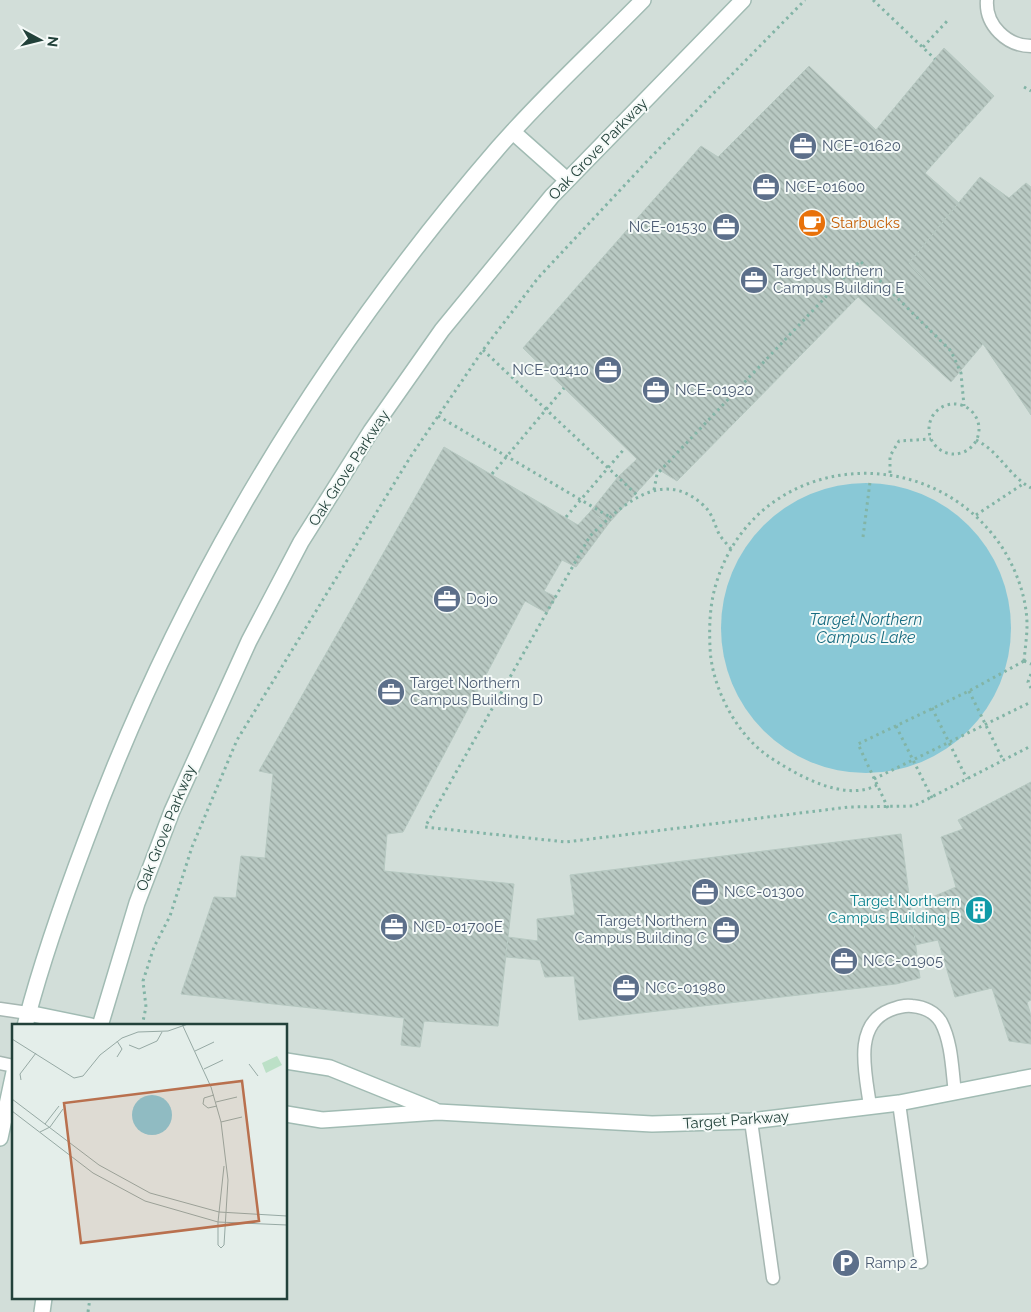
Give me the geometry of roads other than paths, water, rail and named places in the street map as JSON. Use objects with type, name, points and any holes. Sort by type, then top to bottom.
[{"type":"street","points":[[70,1024],[27,1020],[67,891],[135,714],[186,608],[244,500],[312,392],[383,292],[457,198],[513,132],[643,0]]},
{"type":"street","name":"Oak Grove Parkway","points":[[101,1024],[137,902],[172,811],[249,641],[301,542],[371,431],[442,330],[567,180],[743,0]]},
{"type":"street","points":[[513,132],[567,180]]},
{"type":"street","name":"Target Parkway","points":[[288,1060],[330,1068],[438,1112]]},
{"type":"street","name":"Target Parkway","points":[[288,1114],[322,1120],[438,1112],[652,1124],[752,1120],[899,1103],[1031,1078]]},
{"type":"street","points":[[0,1138],[12,1081]]},
{"type":"lane","points":[[987,0],[990,19],[998,32],[1010,41],[1031,46]]},
{"type":"lane","points":[[870,1106],[864,1044],[870,1025],[884,1012],[903,1005],[925,1007],[940,1020],[948,1038],[955,1093]]},
{"type":"lane","points":[[0,1009],[27,1020]]},
{"type":"lane","points":[[899,1103],[921,1262]]},
{"type":"lane","points":[[752,1120],[773,1278]]},
{"type":"water","name":"Target Northern Campus Lake","points":[[866,483],[894,486],[934,500],[958,516],[978,536],[1000,573],[1008,600],[1011,628],[1008,656],[994,696],[978,720],[958,740],[921,762],[894,770],[866,773],[838,770],[798,756],[774,740],[754,720],[732,683],[724,656],[721,628],[724,600],[738,560],[754,536],[774,516],[811,494],[838,486]]},
{"type":"place","name":"NCE-01620","points":[[803,146]]},
{"type":"place","name":"NCE-01600","points":[[766,187]]},
{"type":"place","name":"Starbucks","points":[[812,223]]},
{"type":"place","name":"NCE-01530","points":[[726,227]]},
{"type":"place","name":"Target Northern Campus Building E","points":[[754,280]]},
{"type":"place","name":"NCE-01410","points":[[608,370]]},
{"type":"place","name":"NCE-01920","points":[[656,390]]},
{"type":"place","name":"Dojo","points":[[447,599]]},
{"type":"place","name":"Target Northern Campus Building D","points":[[391,692]]},
{"type":"place","name":"NCC-01300","points":[[705,892]]},
{"type":"place","name":"Target Northern Campus Building B","points":[[979,910]]},
{"type":"place","name":"NCD-01700E","points":[[394,927]]},
{"type":"place","name":"Target Northern Campus Building C","points":[[726,930]]},
{"type":"place","name":"NCC-01905","points":[[844,961]]},
{"type":"place","name":"NCC-01980","points":[[626,988]]},
{"type":"place","name":"Ramp 2","points":[[846,1263]]}]
